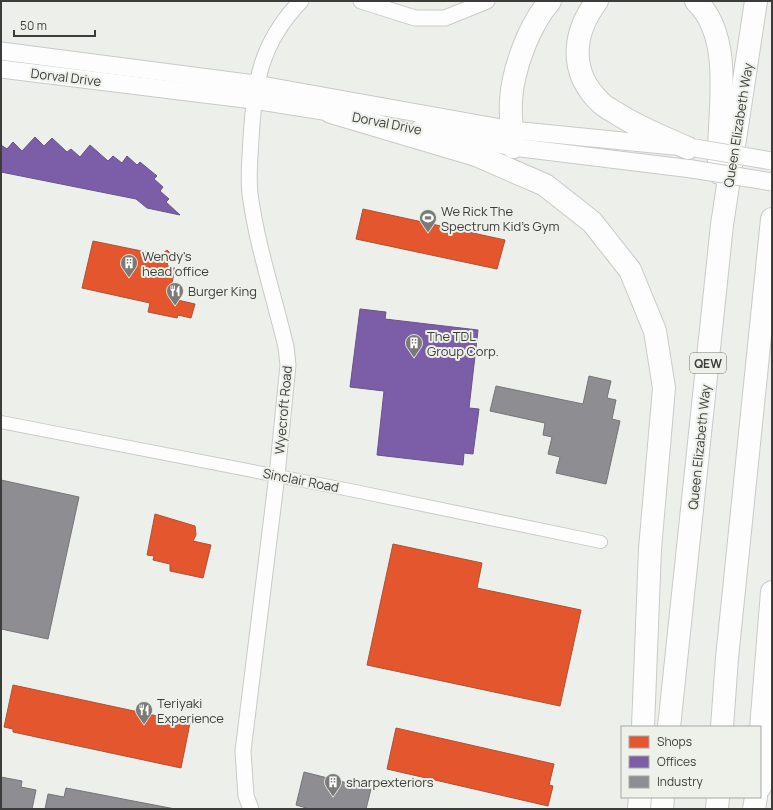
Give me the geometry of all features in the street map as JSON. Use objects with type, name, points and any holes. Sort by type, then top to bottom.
[{"type":"highway","points":[[512,138],[511,98],[518,67],[528,36],[543,9],[550,1]]},
{"type":"highway","points":[[597,1],[589,11],[580,29],[576,58],[585,84],[601,104],[638,127],[692,148]]},
{"type":"highway","points":[[696,1],[704,9],[718,39],[722,75],[718,148],[722,225]]},
{"type":"highway","name":"Queen Elizabeth Way","points":[[669,726],[722,225],[756,1]]},
{"type":"highway","points":[[331,112],[476,155],[545,185],[592,222],[630,270],[655,331],[664,388],[650,549],[643,726]]},
{"type":"highway","points":[[722,726],[727,658],[772,219]]},
{"type":"highway","points":[[761,729],[772,592]]},
{"type":"highway","points":[[761,786],[772,745]]},
{"type":"highway","points":[[639,809],[640,798]]},
{"type":"highway","points":[[662,809],[663,798]]},
{"type":"highway","points":[[717,809],[718,798]]},
{"type":"main road","name":"Dorval Drive","points":[[1,51],[255,92],[512,138],[772,182]]},
{"type":"main road","name":"Dorval Drive","points":[[1,69],[255,92],[331,112],[512,138],[692,148],[772,161]]},
{"type":"street","name":"Wyecroft Road","points":[[250,809],[246,796],[243,752],[277,476],[288,365],[286,347],[265,265],[250,192],[249,164],[255,92],[268,48],[287,15],[301,1]]},
{"type":"street","points":[[361,1],[415,18],[446,18],[487,1]]},
{"type":"street","name":"Sinclair Road","points":[[1,422],[601,542]]},
{"type":"building: Shops","points":[[363,209],[505,240],[497,269],[356,239]]},
{"type":"building: Shops","name":"Wendy's head office","points":[[93,241],[161,255],[167,250],[173,256],[167,264],[170,268],[175,268],[169,298],[195,304],[191,318],[178,315],[177,318],[148,312],[150,303],[82,288]]},
{"type":"building: Shops","points":[[155,514],[195,526],[196,535],[193,541],[211,545],[203,578],[170,571],[170,564],[153,560],[154,556],[147,555]]},
{"type":"building: Shops","points":[[393,544],[482,563],[477,588],[581,610],[560,706],[367,665]]},
{"type":"building: Shops","points":[[13,685],[190,723],[181,768],[13,732],[13,729],[4,727]]},
{"type":"building: Shops","points":[[396,728],[554,764],[549,785],[553,786],[548,806],[387,769]]},
{"type":"building: Offices","points":[[35,137],[44,146],[52,138],[67,152],[71,149],[80,157],[90,145],[108,161],[113,156],[122,163],[127,156],[137,165],[140,162],[157,176],[154,179],[163,187],[160,191],[169,199],[166,202],[180,215],[147,208],[136,199],[1,172],[1,145],[7,149],[13,142],[22,151]]},
{"type":"building: Offices","name":"The TDL Group Corp.","points":[[360,309],[386,312],[385,319],[478,330],[469,408],[479,409],[473,454],[464,453],[463,465],[377,455],[384,391],[350,387]]},
{"type":"building: Industry","points":[[589,376],[611,381],[607,398],[616,400],[612,419],[620,421],[606,484],[556,473],[560,457],[548,454],[552,437],[543,435],[545,423],[490,411],[496,386],[583,404]]},
{"type":"building: Industry","points":[[1,480],[79,497],[48,639],[1,629]]},
{"type":"building: Industry","name":"sharpexteriors","points":[[304,772],[371,789],[366,809],[310,809],[296,805]]},
{"type":"building: Industry","points":[[1,777],[22,781],[21,787],[36,790],[32,809],[1,809]]},
{"type":"building: Industry","points":[[66,788],[175,809],[45,809],[48,794],[64,797]]},
{"type":"place","name":"We Rick The Spectrum Kid's Gym","points":[[428,233]]},
{"type":"place","name":"Wendy's head office","points":[[129,278]]},
{"type":"place","name":"Burger King","points":[[175,306]]},
{"type":"place","name":"The TDL Group Corp.","points":[[414,358]]},
{"type":"place","name":"Teriyaki Experience","points":[[144,725]]},
{"type":"place","name":"sharpexteriors","points":[[333,797]]}]
